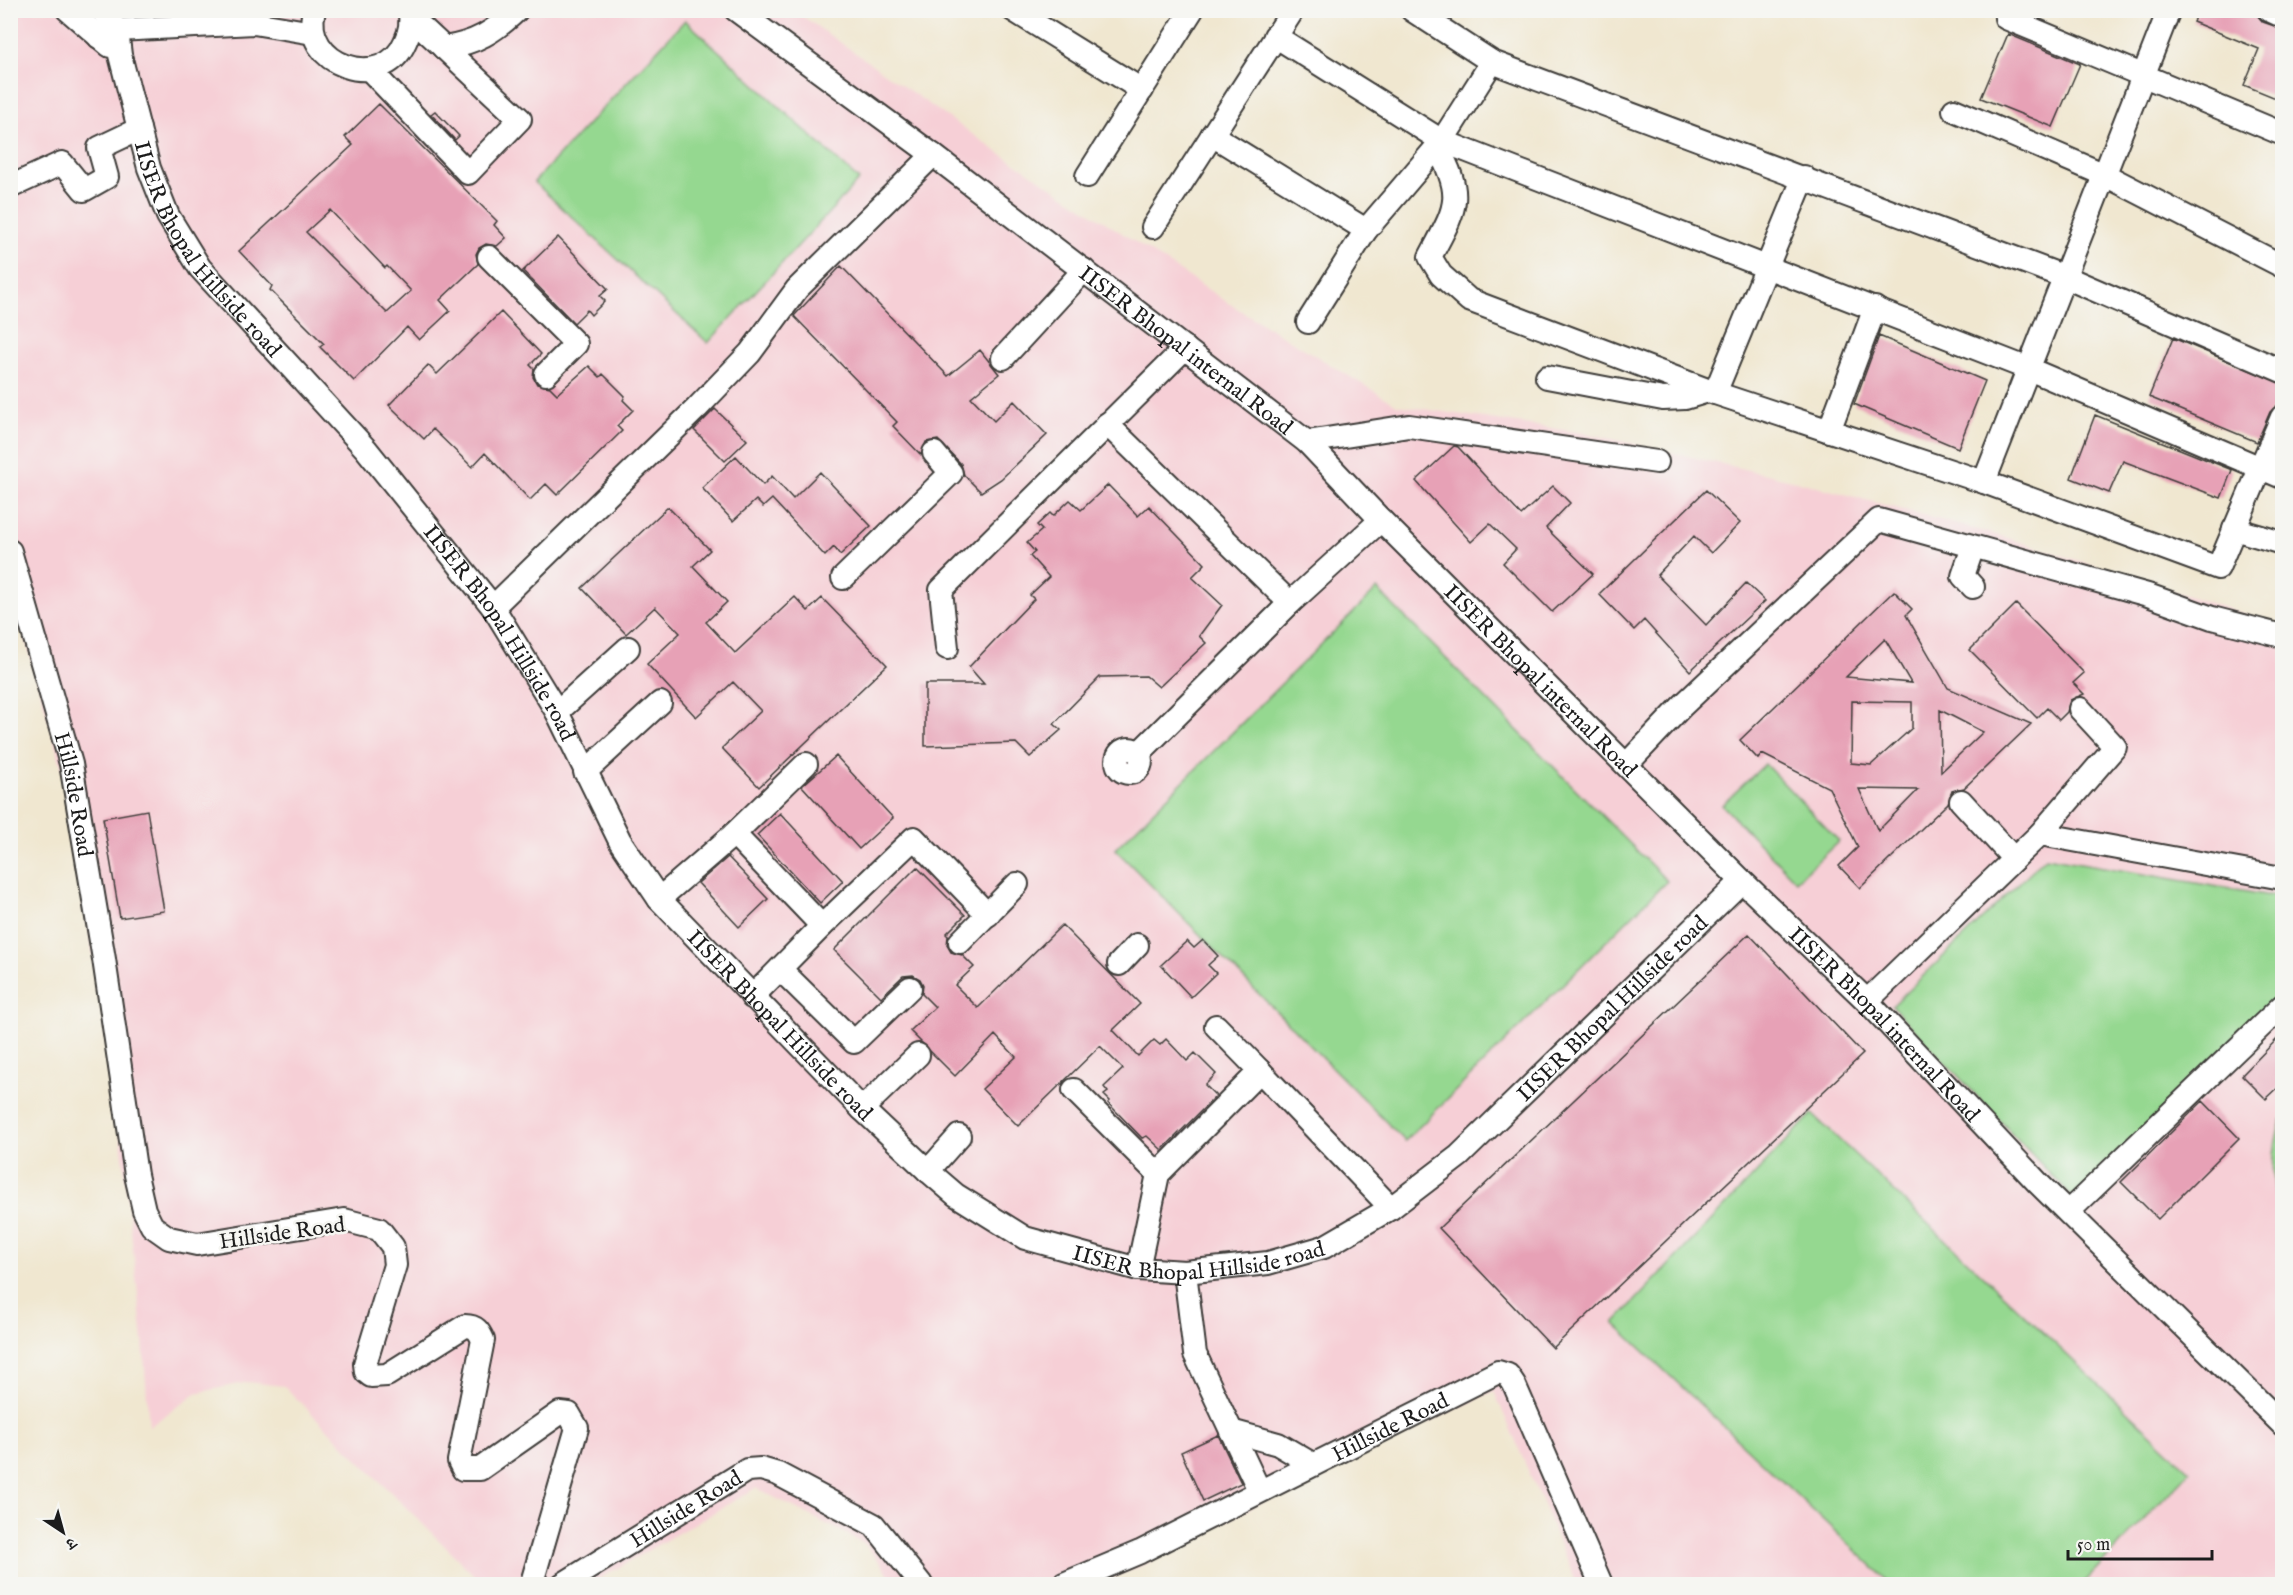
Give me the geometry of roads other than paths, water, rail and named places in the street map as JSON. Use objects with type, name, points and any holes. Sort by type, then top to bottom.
[{"type":"street","points":[[102,10],[108,33]]},
{"type":"street","points":[[314,10],[313,33],[320,48],[331,60],[345,68],[369,69],[392,60],[403,48],[409,33],[410,14]]},
{"type":"street","points":[[444,48],[459,46],[493,33],[517,10]]},
{"type":"street","name":"IISER Bhopal internal Road","points":[[736,10],[933,155],[1307,442],[1381,520],[1742,881],[1867,1001],[2068,1212],[2283,1424]]},
{"type":"street","points":[[1013,10],[1142,90]]},
{"type":"street","points":[[1087,176],[1192,10]]},
{"type":"street","points":[[1153,227],[1293,10]]},
{"type":"street","points":[[1412,10],[1491,62],[1804,177],[2065,277],[2283,371]]},
{"type":"street","points":[[1984,482],[2169,10]]},
{"type":"street","points":[[2269,10],[2283,16]]},
{"type":"street","points":[[81,14],[108,33],[254,23],[313,33]]},
{"type":"street","points":[[369,69],[468,173],[520,119],[410,14]]},
{"type":"street","points":[[2006,18],[2278,132]]},
{"type":"street","name":"IISER Bhopal Hillside road","points":[[108,33],[120,55],[149,168],[168,216],[200,268],[366,449],[493,608],[557,712],[620,840],[659,899],[862,1109],[928,1171],[956,1194],[1025,1238],[1138,1269],[1185,1272],[1268,1263],[1324,1247],[1391,1208],[1459,1155],[1742,881]]},
{"type":"street","points":[[1275,36],[1440,144],[1875,308],[2029,369],[2283,477]]},
{"type":"street","points":[[1308,322],[1366,230],[1440,144],[1491,62]]},
{"type":"street","points":[[1954,110],[2105,175],[2283,266]]},
{"type":"street","points":[[10,187],[62,163],[84,190],[107,177],[99,148],[139,129]]},
{"type":"street","points":[[1212,135],[1366,230]]},
{"type":"street","points":[[1440,144],[1452,173],[1455,200],[1452,214],[1430,257],[1454,288],[1470,300],[1711,392],[1984,482],[2218,568],[2283,417]]},
{"type":"street","points":[[493,608],[697,408],[750,353],[797,289],[933,155]]},
{"type":"street","points":[[1711,392],[1804,177]]},
{"type":"street","points":[[489,257],[538,297],[576,344],[546,374]]},
{"type":"street","points":[[1003,358],[1084,270]]},
{"type":"street","points":[[1829,431],[1875,308]]},
{"type":"street","points":[[947,648],[941,590],[1185,348]]},
{"type":"street","points":[[1547,377],[1663,399],[1685,398],[1711,392]]},
{"type":"street","points":[[1107,424],[1290,603]]},
{"type":"street","points":[[1307,442],[1408,426],[1657,462]]},
{"type":"street","points":[[843,578],[951,472],[934,453]]},
{"type":"street","points":[[1139,753],[1290,603],[1381,520]]},
{"type":"street","points":[[1627,764],[1682,706],[1879,520],[2148,595],[2212,618],[2283,636]]},
{"type":"street","points":[[2235,530],[2283,543]]},
{"type":"street","points":[[1973,547],[1963,576],[1973,587]]},
{"type":"street","name":"Hillside Road","points":[[10,551],[71,764],[104,959],[135,1175],[144,1210],[152,1226],[169,1238],[197,1244],[344,1220],[379,1229],[393,1247],[395,1265],[365,1364],[366,1372],[371,1376],[387,1375],[465,1326],[472,1326],[480,1331],[483,1340],[459,1461],[463,1469],[474,1472],[480,1469],[560,1413],[569,1414],[575,1421],[577,1428],[533,1579],[534,1584]]},
{"type":"street","points":[[557,712],[628,648]]},
{"type":"street","points":[[585,772],[660,703]]},
{"type":"street","points":[[1867,1001],[2040,834],[2115,747],[2080,710]]},
{"type":"street","points":[[659,899],[734,834],[806,764]]},
{"type":"street","points":[[1961,801],[2014,859]]},
{"type":"street","points":[[734,834],[822,926]]},
{"type":"street","points":[[2040,834],[2283,878]]},
{"type":"street","points":[[752,997],[914,838],[988,915]]},
{"type":"street","points":[[960,942],[1017,884]]},
{"type":"street","points":[[1119,964],[1137,945]]},
{"type":"street","points":[[780,969],[854,1042],[910,988]]},
{"type":"street","points":[[2068,1212],[2283,1006]]},
{"type":"street","points":[[1216,1026],[1391,1208]]},
{"type":"street","points":[[862,1109],[918,1055]]},
{"type":"street","points":[[1138,1269],[1158,1174],[1260,1071]]},
{"type":"street","points":[[1074,1090],[1158,1174]]},
{"type":"street","points":[[928,1171],[960,1136]]},
{"type":"street","points":[[1185,1272],[1195,1354],[1259,1491]]},
{"type":"street","name":"Hillside Road","points":[[1064,1584],[1140,1552],[1498,1372],[1508,1374],[1514,1384],[1601,1584]]},
{"type":"street","points":[[1231,1431],[1278,1444],[1312,1464]]},
{"type":"street","name":"Hillside Road","points":[[563,1584],[747,1470],[755,1468],[778,1474],[874,1525],[921,1584]]}]
